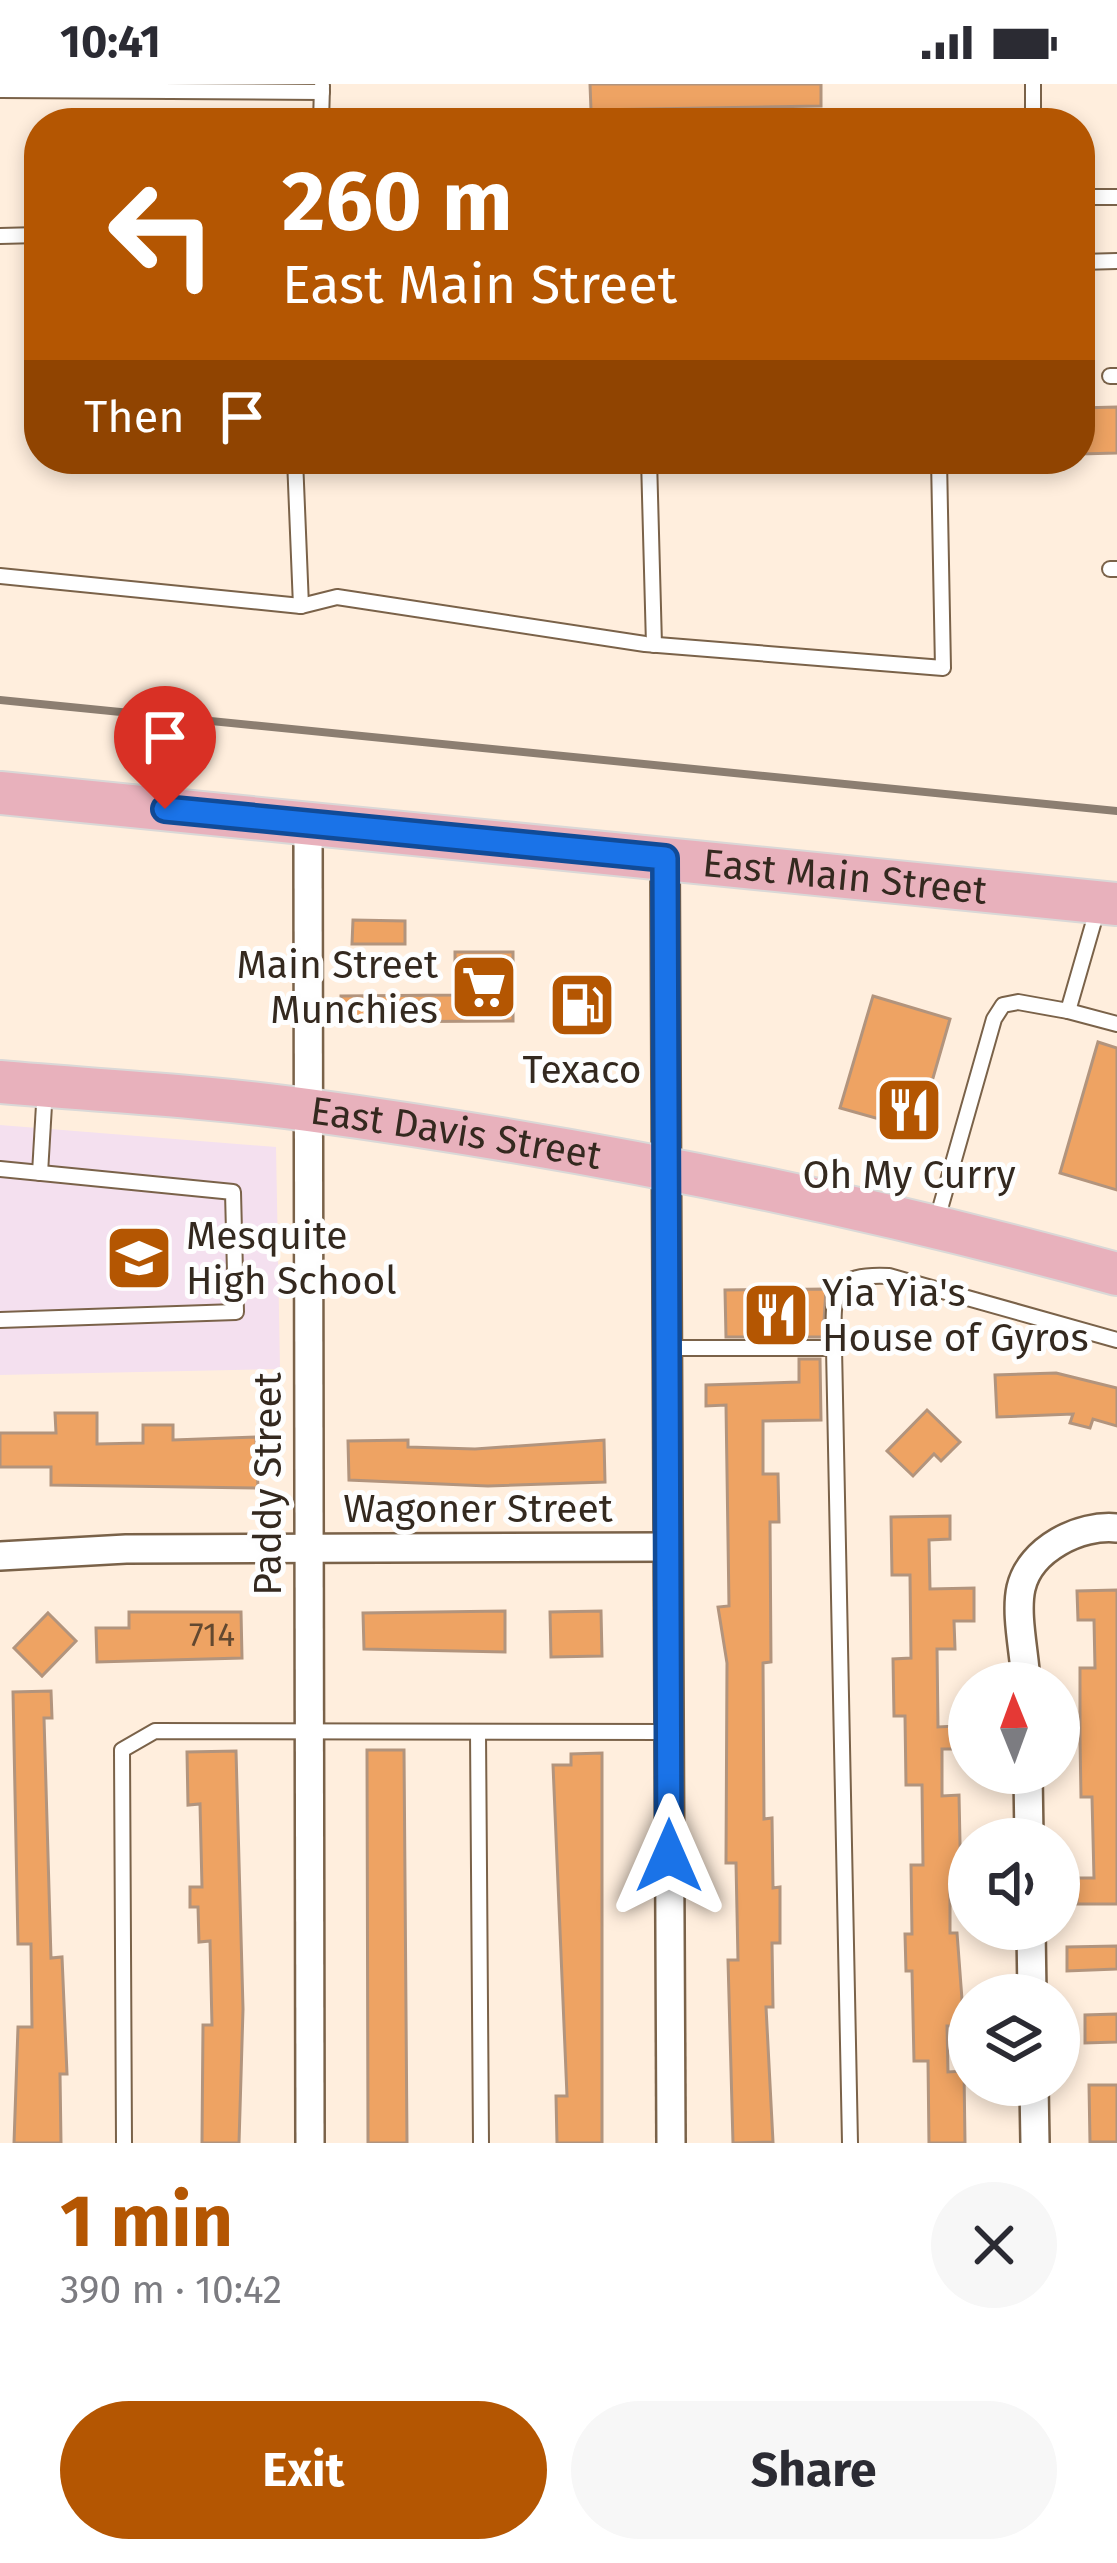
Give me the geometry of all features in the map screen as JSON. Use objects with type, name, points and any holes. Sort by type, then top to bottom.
[{"type":"main road","name":"East Main Street","points":[[0,793],[1108,903]]},
{"type":"main road","name":"East Davis Street","points":[[0,1082],[306,1109],[664,1167],[936,1225],[1117,1274]]},
{"type":"street","name":"Paddy Street","points":[[308,824],[310,2143]]},
{"type":"street","points":[[665,858],[671,2143]]},
{"type":"street","points":[[1025,1662],[1021,1587],[1052,1543],[1100,1526],[1117,1528]]},
{"type":"street","name":"Wagoner Street","points":[[0,1556],[668,1547]]},
{"type":"street","points":[[1034,2106],[1035,2143]]},
{"type":"lane","points":[[0,90],[322,88]]},
{"type":"lane","points":[[296,474],[301,606]]},
{"type":"lane","points":[[649,474],[654,645]]},
{"type":"lane","points":[[0,576],[301,606],[337,597],[654,645],[943,668],[939,474]]},
{"type":"lane","points":[[1068,1011],[1108,903]]},
{"type":"lane","points":[[936,1225],[1003,1005],[1018,1002],[1117,1024]]},
{"type":"lane","points":[[40,1173],[45,1086]]},
{"type":"lane","points":[[0,1169],[233,1192],[236,1312],[0,1319]]},
{"type":"lane","points":[[850,2143],[833,1301],[842,1283],[860,1275],[889,1276],[1117,1340]]},
{"type":"lane","points":[[668,1348],[833,1348]]},
{"type":"lane","points":[[124,2143],[122,1750],[154,1731],[668,1732]]},
{"type":"lane","points":[[478,1732],[481,2143]]},
{"type":"shaded area","name":"Mesquite High School","points":[[0,1125],[276,1147],[280,1369],[0,1375]]},
{"type":"building","points":[[590,84],[821,84],[821,106],[591,108]]},
{"type":"building","points":[[1117,407],[1117,453],[1095,454],[1095,408]]},
{"type":"building","points":[[353,920],[405,921],[405,944],[352,944]]},
{"type":"building","points":[[455,952],[513,952],[513,1021],[341,1022],[341,996],[455,995]]},
{"type":"building","name":"Texaco","points":[[569,977],[595,977],[596,1033],[570,1033]]},
{"type":"building","points":[[873,996],[950,1019],[918,1130],[840,1108]]},
{"type":"building","points":[[1098,1042],[1117,1048],[1117,1190],[1060,1173]]},
{"type":"building","name":"Yia Yia's House of Gyros","points":[[826,1289],[823,1337],[726,1337],[725,1290]]},
{"type":"building","points":[[799,1359],[820,1359],[821,1420],[763,1421],[763,1474],[778,1474],[779,1522],[770,1522],[771,1662],[763,1663],[764,1819],[772,1818],[773,1888],[780,1887],[780,1943],[772,1943],[773,2007],[766,2007],[773,2142],[733,2143],[728,1960],[738,1960],[736,1863],[726,1863],[727,1663],[718,1607],[729,1606],[726,1405],[706,1406],[706,1385],[799,1382]]},
{"type":"building","points":[[1056,1373],[1117,1388],[1117,1426],[1093,1419],[1090,1428],[1070,1423],[1073,1414],[997,1417],[995,1375]]},
{"type":"building","points":[[927,1410],[960,1442],[941,1461],[934,1454],[913,1476],[887,1451]]},
{"type":"building","points":[[55,1413],[97,1413],[97,1444],[143,1443],[143,1425],[173,1425],[173,1440],[256,1437],[258,1488],[51,1485],[51,1467],[0,1467],[0,1433],[56,1433]]},
{"type":"building","points":[[408,1440],[408,1447],[475,1449],[604,1440],[605,1482],[488,1486],[349,1480],[348,1441]]},
{"type":"building","points":[[950,1516],[950,1539],[929,1540],[930,1589],[974,1588],[974,1621],[954,1621],[955,1649],[937,1649],[938,1727],[948,1726],[948,1749],[942,1749],[942,1796],[959,1795],[959,1818],[948,1818],[948,1950],[958,1950],[960,1974],[948,1974],[948,2106],[964,2106],[965,2143],[929,2143],[928,2061],[914,2061],[912,1971],[906,1971],[905,1934],[912,1934],[911,1865],[923,1865],[922,1785],[906,1785],[905,1716],[894,1716],[893,1659],[911,1658],[910,1575],[892,1575],[891,1517]]},
{"type":"building","points":[[1117,1590],[1117,1904],[1080,1904],[1080,1878],[1094,1878],[1092,1797],[1081,1797],[1080,1668],[1095,1668],[1094,1620],[1078,1620],[1077,1591]]},
{"type":"building","points":[[505,1611],[505,1652],[364,1649],[363,1613]]},
{"type":"building","points":[[601,1611],[602,1656],[551,1657],[550,1612]]},
{"type":"building","points":[[129,1612],[241,1612],[242,1658],[97,1662],[96,1628],[129,1628]]},
{"type":"building","points":[[48,1613],[76,1641],[42,1676],[14,1648]]},
{"type":"building","points":[[51,1691],[52,1718],[44,1718],[51,1958],[62,1957],[67,2074],[60,2074],[61,2143],[14,2143],[18,2027],[32,2027],[31,1944],[18,1944],[13,1692]]},
{"type":"building","points":[[367,1750],[404,1750],[407,2143],[368,2143]]},
{"type":"building","points":[[236,1751],[243,2009],[239,2143],[202,2143],[203,2025],[212,2025],[210,1941],[199,1942],[198,1907],[190,1907],[190,1887],[202,1887],[200,1804],[188,1805],[187,1752]]},
{"type":"building","points":[[602,1753],[602,2143],[557,2143],[556,2096],[567,2096],[553,1765],[571,1765],[571,1754]]},
{"type":"building","points":[[1117,1946],[1117,1969],[1067,1971],[1067,1950]]},
{"type":"building","points":[[1117,2014],[1117,2042],[1085,2043],[1085,2015]]},
{"type":"building","points":[[1089,2085],[1117,2085],[1117,2142],[1090,2142]]},
{"type":"railway","points":[[0,700],[1117,811]]},
{"type":"place","name":"Main Street Munchies","points":[[484,987]]},
{"type":"place","name":"Texaco","points":[[582,1005]]},
{"type":"place","name":"Oh My Curry","points":[[909,1110]]},
{"type":"place","name":"Mesquite High School","points":[[139,1258]]},
{"type":"place","name":"Yia Yia's House of Gyros","points":[[776,1315]]},
{"type":"route","points":[[165,809],[665,858],[669,1856]]}]
